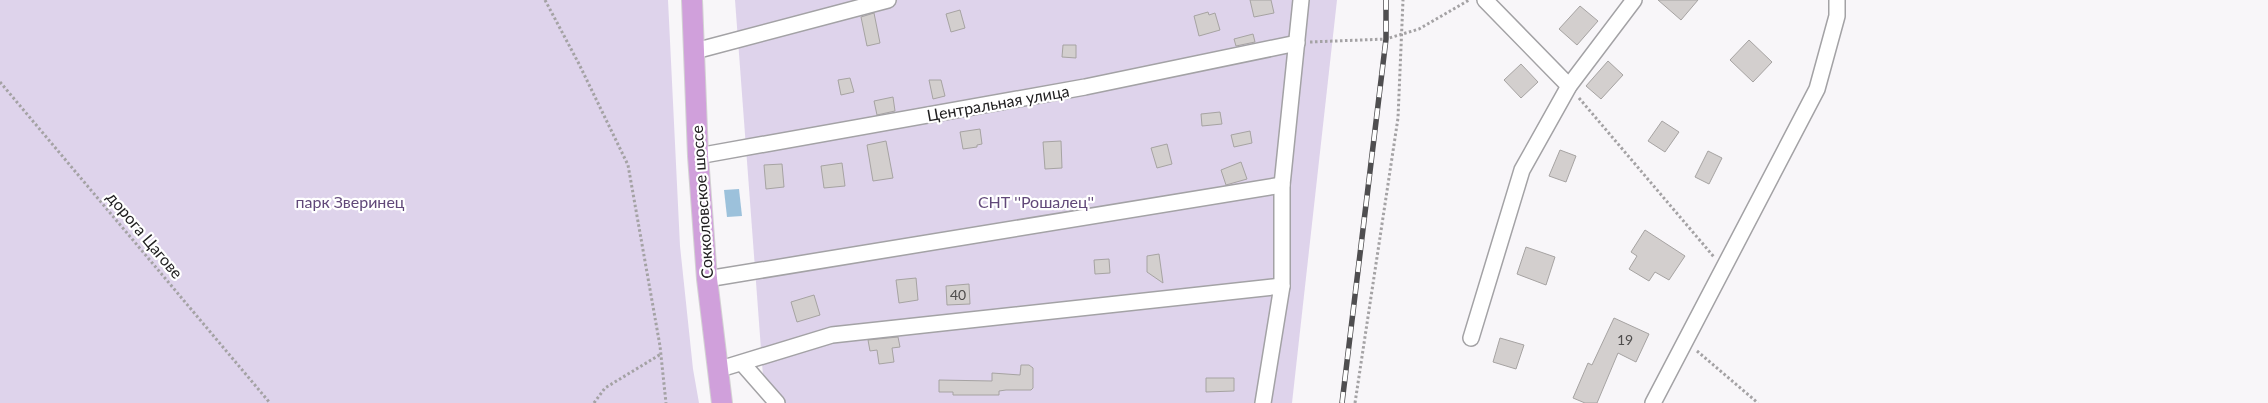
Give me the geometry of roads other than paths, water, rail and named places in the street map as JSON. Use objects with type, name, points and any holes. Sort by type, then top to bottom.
[{"type":"main road","name":"Сокколовское шоссе","points":[[692,0],[698,156],[707,279],[722,403]]},
{"type":"street","points":[[695,51],[888,0]]},
{"type":"street","points":[[1262,403],[1282,286],[1282,185],[1301,0]]},
{"type":"street","points":[[1485,0],[1569,86]]},
{"type":"street","points":[[1471,338],[1522,170],[1569,86],[1634,0]]},
{"type":"street","points":[[1653,403],[1817,89],[1837,16],[1837,0]]},
{"type":"street","name":"Центральная улица","points":[[698,156],[1085,87],[1297,43]]},
{"type":"street","points":[[707,279],[1282,185]]},
{"type":"street","points":[[717,370],[832,334],[1282,286]]},
{"type":"street","points":[[742,363],[778,403]]},
{"type":"water","points":[[739,189],[742,216],[727,217],[724,190]]},
{"type":"railway","points":[[1342,403],[1386,39],[1386,0]]},
{"type":"park label","name":"парк Зверинец","points":[[350,202]]},
{"type":"park label","name":"СНТ ''Рошалец''","points":[[1036,202]]}]
